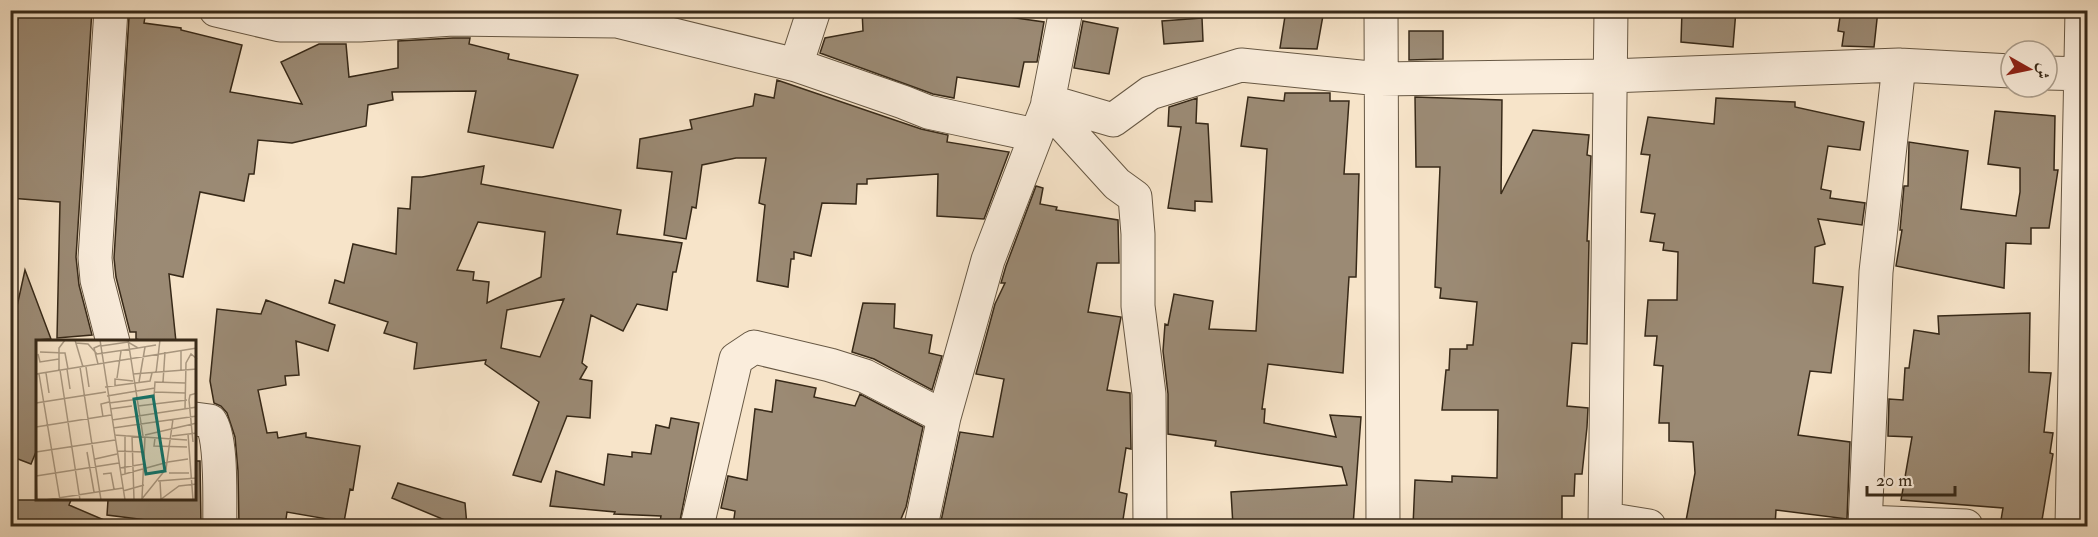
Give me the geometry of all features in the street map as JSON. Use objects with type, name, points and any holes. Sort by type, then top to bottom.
[{"type":"street","points":[[111,10],[95,258],[97,280],[112,340]]},
{"type":"street","points":[[216,10],[360,25],[453,19],[617,16],[796,65],[928,112],[1044,114],[1113,120],[1150,93],[1241,65],[1380,79],[1610,76],[1899,65],[1999,70]]},
{"type":"street","points":[[796,65],[814,10]]},
{"type":"street","points":[[921,526],[944,417],[988,260],[1044,114],[1066,10]]},
{"type":"street","points":[[1381,10],[1383,526]]},
{"type":"street","points":[[1611,10],[1606,523],[1649,526]]},
{"type":"street","points":[[2072,526],[2084,75],[2082,10]]},
{"type":"street","points":[[1899,65],[1876,272],[1865,524],[1966,526]]},
{"type":"street","points":[[2059,74],[2084,75]]},
{"type":"street","points":[[1044,114],[1118,184],[1135,197],[1138,234],[1138,306],[1149,394],[1150,526]]},
{"type":"street","points":[[697,526],[736,358],[754,347],[865,376],[944,417]]},
{"type":"street","points":[[196,419],[210,421],[214,426],[218,457],[220,526]]},
{"type":"building","points":[[20,10],[92,10],[76,257],[79,285],[92,335],[57,338],[60,202],[10,198],[10,51]]},
{"type":"building","points":[[862,10],[996,10],[995,15],[1044,22],[1037,62],[1024,62],[1019,87],[957,77],[954,98],[933,94],[820,53],[825,38],[863,31]]},
{"type":"building","points":[[1286,10],[1324,10],[1317,49],[1280,48]]},
{"type":"building","points":[[1682,10],[1736,10],[1733,47],[1681,42]]},
{"type":"building","points":[[1841,10],[1878,10],[1874,47],[1842,46],[1844,32],[1838,31]]},
{"type":"building","points":[[129,17],[145,17],[144,23],[181,28],[181,30],[242,45],[230,92],[302,104],[281,62],[319,44],[346,44],[349,77],[398,68],[398,41],[453,38],[470,38],[469,44],[509,54],[508,59],[578,75],[553,148],[468,132],[476,91],[392,92],[393,100],[368,105],[366,126],[292,143],[258,140],[254,174],[249,174],[244,201],[200,192],[183,277],[169,274],[176,340],[140,340],[136,339],[136,332],[130,332],[116,277],[114,258]]},
{"type":"building","points":[[1202,18],[1203,41],[1164,44],[1162,21]]},
{"type":"building","points":[[1083,21],[1118,28],[1109,74],[1074,68]]},
{"type":"building","points":[[1409,31],[1443,31],[1443,59],[1409,60]]},
{"type":"building","points":[[777,80],[921,129],[948,135],[947,142],[1009,152],[984,219],[937,216],[938,174],[867,179],[867,184],[857,184],[856,204],[822,203],[811,256],[794,252],[788,287],[757,281],[765,205],[759,203],[766,158],[736,158],[702,165],[696,208],[692,207],[686,239],[664,235],[672,172],[637,168],[640,139],[692,129],[690,120],[753,106],[755,94],[774,98]]},
{"type":"building","points":[[1285,93],[1330,93],[1330,101],[1349,101],[1344,174],[1359,174],[1356,277],[1349,277],[1343,373],[1268,364],[1262,409],[1265,409],[1264,423],[1336,437],[1330,415],[1361,417],[1353,526],[1233,526],[1231,492],[1347,485],[1342,467],[1215,446],[1216,441],[1168,434],[1168,394],[1163,351],[1165,324],[1168,325],[1174,294],[1213,301],[1209,329],[1256,331],[1267,149],[1241,146],[1248,97],[1284,101]]},
{"type":"building","points":[[1415,97],[1502,100],[1501,194],[1533,130],[1589,135],[1587,155],[1591,156],[1587,241],[1589,241],[1587,344],[1572,343],[1567,406],[1588,408],[1587,427],[1582,474],[1575,474],[1574,496],[1562,496],[1562,526],[1442,522],[1442,526],[1413,526],[1415,480],[1452,482],[1452,476],[1497,478],[1498,410],[1442,410],[1450,349],[1467,349],[1467,345],[1473,345],[1477,302],[1440,298],[1441,288],[1435,287],[1440,167],[1416,167]]},
{"type":"building","points":[[1197,98],[1196,123],[1208,124],[1212,202],[1195,201],[1195,211],[1168,208],[1181,127],[1168,126],[1169,107]]},
{"type":"building","points":[[1716,98],[1795,102],[1795,107],[1864,122],[1860,150],[1828,146],[1821,189],[1831,191],[1830,198],[1865,203],[1862,225],[1818,219],[1825,244],[1815,247],[1813,283],[1843,287],[1831,373],[1810,371],[1798,435],[1850,442],[1847,519],[1776,510],[1775,526],[1685,526],[1695,473],[1693,442],[1669,441],[1669,423],[1659,423],[1663,366],[1654,365],[1657,336],[1645,336],[1648,300],[1677,300],[1678,252],[1663,250],[1664,243],[1650,241],[1655,214],[1641,212],[1650,155],[1641,154],[1648,117],[1714,124]]},
{"type":"building","points":[[1995,111],[2055,116],[2054,170],[2058,170],[2049,228],[2031,228],[2031,244],[2006,243],[2004,288],[1896,266],[1902,230],[1900,230],[1904,186],[1908,186],[1909,142],[1968,151],[1961,209],[2016,216],[2020,192],[2020,168],[1988,164]]},
{"type":"building","points":[[484,166],[481,184],[621,210],[617,234],[682,243],[676,272],[673,272],[667,310],[637,304],[623,331],[591,315],[582,363],[587,367],[580,379],[592,381],[590,418],[567,416],[541,482],[513,475],[539,402],[485,364],[486,360],[414,369],[417,343],[384,333],[388,322],[329,303],[335,280],[344,283],[353,244],[396,254],[398,208],[410,209],[412,177]],"holes":[[[478,222],[545,232],[541,277],[487,303],[489,282],[473,280],[474,272],[457,270]],[[564,299],[540,357],[501,348],[507,310]]]},
{"type":"building","points":[[1036,186],[1043,188],[1040,204],[1057,207],[1056,210],[1118,220],[1119,263],[1097,263],[1088,312],[1121,317],[1107,390],[1130,393],[1131,449],[1126,448],[1119,492],[1127,494],[1122,526],[956,526],[941,521],[960,432],[993,437],[1004,379],[976,374],[995,304],[1005,283],[1001,283],[1006,266]]},
{"type":"building","points":[[25,270],[51,339],[36,340],[36,452],[31,464],[10,456],[10,338]]},
{"type":"building","points":[[266,300],[335,325],[328,351],[296,341],[299,375],[285,376],[286,385],[258,390],[267,433],[277,432],[278,438],[306,433],[306,437],[360,446],[353,490],[350,489],[344,522],[287,512],[285,526],[239,526],[235,437],[227,413],[221,406],[214,403],[210,381],[217,309],[261,314]]},
{"type":"building","points":[[863,303],[895,304],[894,328],[932,335],[929,353],[942,356],[932,390],[874,359],[852,352]]},
{"type":"building","points":[[2030,313],[2029,372],[2051,373],[2044,432],[2053,433],[2050,453],[2053,454],[2041,526],[2000,526],[2003,508],[1901,500],[1912,437],[1888,436],[1889,399],[1903,400],[1905,368],[1909,368],[1914,330],[1939,334],[1938,316]]},
{"type":"building","points":[[776,380],[816,388],[814,397],[855,406],[860,394],[923,427],[906,507],[898,526],[733,526],[735,511],[721,508],[728,476],[747,480],[755,409],[772,412]]},
{"type":"building","points":[[671,418],[699,423],[679,526],[659,526],[661,516],[614,514],[615,512],[550,506],[556,471],[604,485],[608,454],[632,457],[632,452],[651,454],[656,425],[669,428]]},
{"type":"building","points":[[196,461],[200,461],[201,526],[152,526],[155,521],[107,515],[108,501],[196,501]]},
{"type":"building","points":[[398,483],[465,503],[467,526],[459,526],[392,498]]},
{"type":"building","points":[[10,500],[36,500],[71,501],[69,505],[118,526],[10,526]]}]
